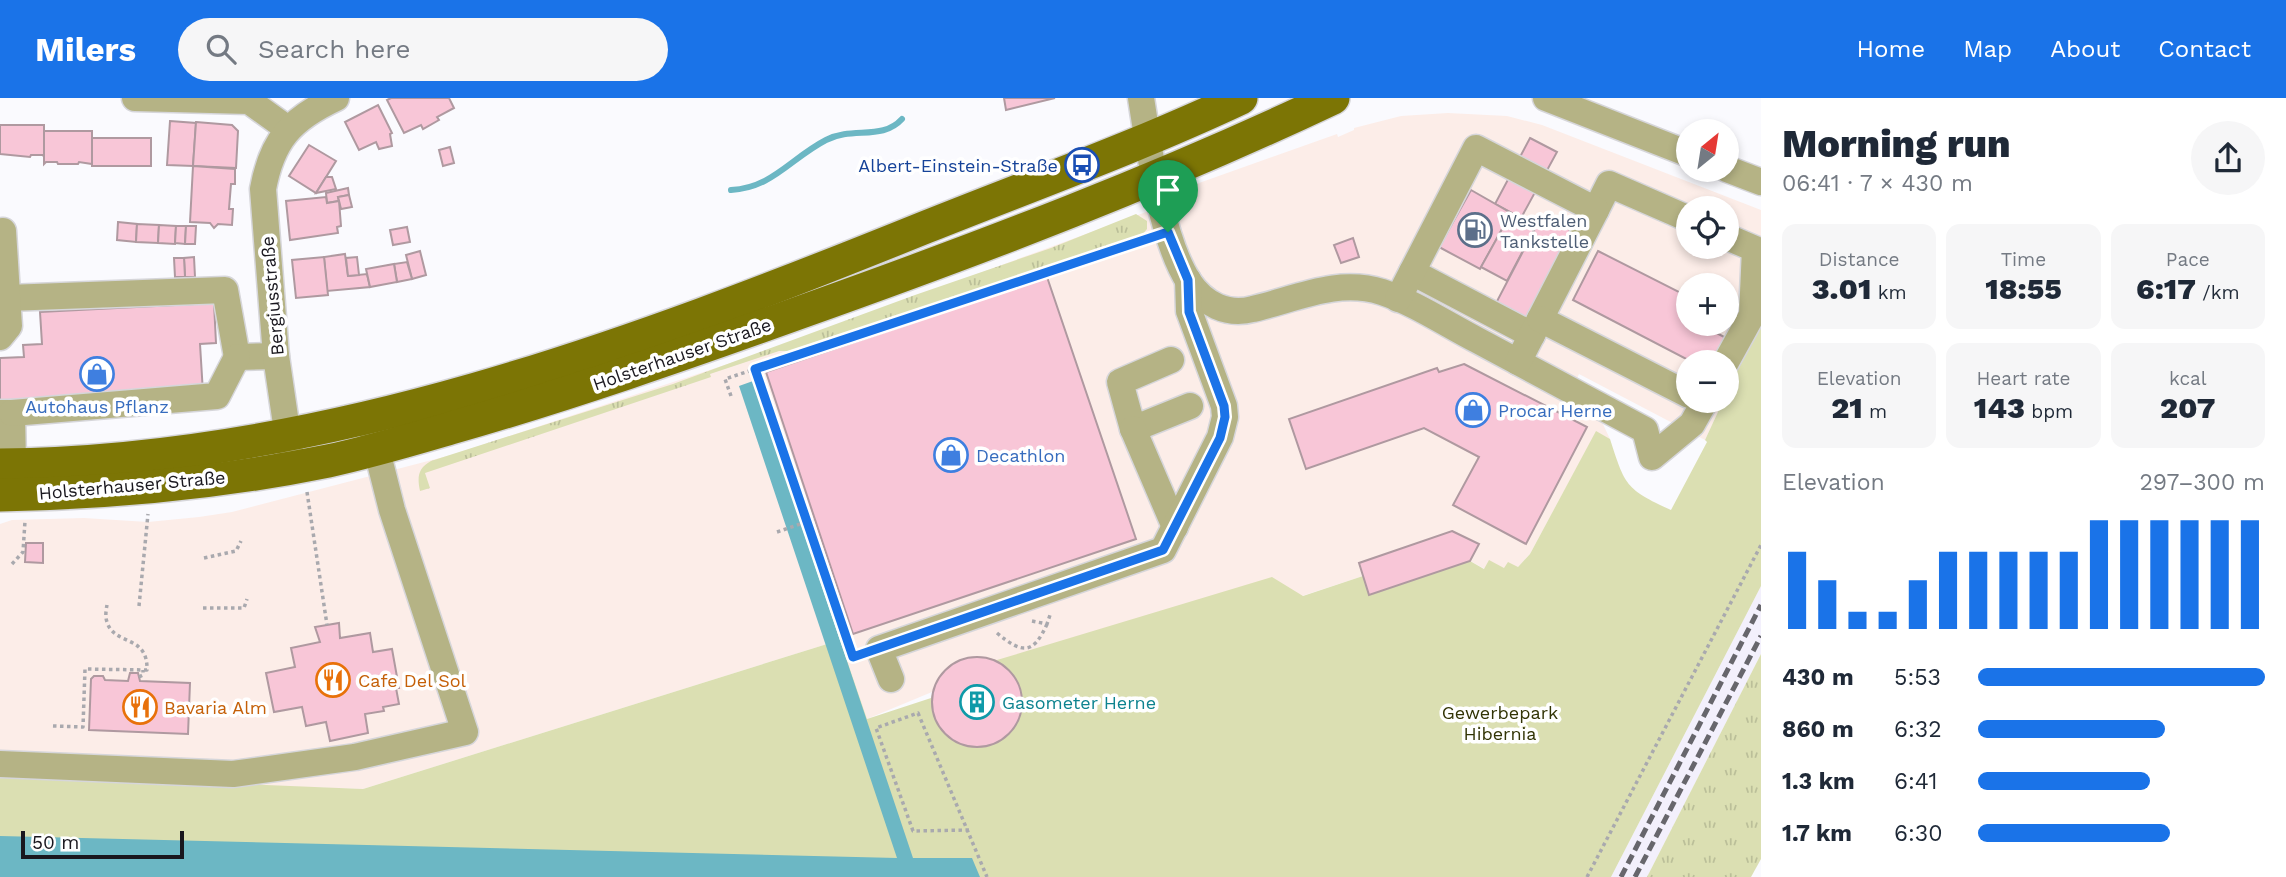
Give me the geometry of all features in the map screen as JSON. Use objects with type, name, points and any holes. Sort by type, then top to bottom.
[{"type":"main road","name":"Holsterhauser Straße","points":[[13,495],[151,488],[294,456],[372,434],[515,378],[660,330],[809,275],[1241,98]]},
{"type":"main road","name":"Holsterhauser Straße","points":[[372,434],[524,408],[675,357],[981,247],[1155,179],[1333,98]]},
{"type":"main road","name":"Holsterhauser Straße","points":[[6,465],[114,460],[192,452],[294,456]]},
{"type":"street","points":[[135,98],[249,100],[288,130],[303,117],[336,98]]},
{"type":"street","points":[[1141,98],[1155,179],[1168,232],[1188,280],[1208,302],[1232,312],[1250,310],[1310,292],[1343,286],[1368,289],[1398,299],[1645,430],[1652,457],[1692,424],[1695,413]]},
{"type":"street","points":[[1546,98],[1676,149]]},
{"type":"street","name":"Bergiusstraße","points":[[288,130],[268,163],[263,189],[276,356],[294,456]]},
{"type":"street","points":[[1398,299],[1476,148],[1596,209]]},
{"type":"street","points":[[1740,174],[1761,182]]},
{"type":"street","points":[[1518,362],[1609,184],[1676,213]]},
{"type":"street","points":[[0,337],[9,326],[3,231]]},
{"type":"street","points":[[1733,350],[1752,315],[1755,249],[1739,242]]},
{"type":"street","points":[[1412,272],[1676,390]]},
{"type":"street","points":[[891,679],[879,649],[1163,550],[1215,448],[1225,417],[1224,406],[1189,312],[1188,280]]},
{"type":"street","points":[[6,465],[6,413],[218,396],[237,358],[225,290],[8,298]]},
{"type":"street","points":[[237,358],[276,356]]},
{"type":"street","points":[[1171,360],[1120,382],[1133,429],[1175,527]]},
{"type":"street","points":[[1133,429],[1190,407]]},
{"type":"street","points":[[0,764],[233,774],[355,757],[465,732],[392,510],[372,434]]},
{"type":"path","points":[[731,396],[725,380],[1168,232]]},
{"type":"path","points":[[755,369],[853,657],[879,649]]},
{"type":"path","points":[[294,456],[327,625]]},
{"type":"path","points":[[139,606],[151,488]]},
{"type":"path","points":[[12,564],[23,552],[13,495]]},
{"type":"path","points":[[777,532],[815,519]]},
{"type":"path","points":[[204,558],[236,551],[241,541]]},
{"type":"path","points":[[1587,877],[1761,545]]},
{"type":"path","points":[[203,608],[244,608],[247,599]]},
{"type":"path","points":[[53,726],[83,727],[85,668],[147,670],[147,657],[136,644],[109,627],[106,620],[107,605]]},
{"type":"path","points":[[990,631],[998,633],[1012,646],[1025,649],[1042,634],[1047,624]]},
{"type":"path","points":[[139,677],[143,675],[143,670]]},
{"type":"path","points":[[969,830],[913,831],[876,728],[918,713],[969,830],[987,877]]},
{"type":"shaded area","points":[[1448,113],[1507,116],[1542,125],[1676,177],[1676,182],[1689,182],[1725,196],[1676,196],[1676,259],[1739,259],[1739,201],[1761,210],[1761,320],[1739,367],[1739,350],[1676,350],[1676,413],[1717,413],[1705,440],[1579,374],[1568,400],[1601,420],[1610,439],[1596,432],[1530,554],[1518,567],[1485,569],[1470,561],[1369,595],[1363,576],[1302,596],[932,692],[867,719],[840,640],[363,789],[240,785],[0,757],[0,524],[12,520],[84,518],[148,522],[232,512],[455,454],[761,353],[1187,197],[1191,189],[1199,183],[1337,134],[1338,137],[1354,128],[1401,116]]},
{"type":"shaded area","points":[[1761,586],[1761,654],[1647,877],[1611,877]]},
{"type":"green space","points":[[1136,214],[1147,221],[1147,229],[1142,235],[790,351],[779,351],[710,374],[711,377],[425,473],[430,488],[420,491],[420,473],[431,461],[673,384],[1051,248]]},
{"type":"green space","name":"Gewerbepark Hibernia","points":[[1761,320],[1761,586],[1611,877],[0,877],[0,774],[363,789],[840,640],[867,719],[931,698],[940,676],[947,668],[963,659],[973,657],[997,660],[1272,577],[1303,596],[1363,576],[1370,595],[1470,561],[1484,569],[1489,560],[1504,568],[1508,562],[1518,567],[1530,554],[1596,431],[1610,439],[1619,467],[1629,484],[1644,497],[1671,510],[1707,442],[1705,440],[1717,413],[1739,413],[1739,367]]},
{"type":"green space","points":[[1761,654],[1761,859],[1751,877],[1647,877]]},
{"type":"water","points":[[753,381],[913,858],[972,858],[980,877],[0,877],[0,836],[897,858],[739,386]]},
{"type":"building","points":[[449,98],[454,108],[423,129],[421,125],[404,133],[387,100]]},
{"type":"building","points":[[1004,98],[1055,98],[1006,110]]},
{"type":"building","points":[[378,105],[392,133],[392,146],[379,149],[376,142],[359,150],[345,122]]},
{"type":"building","points":[[170,121],[196,123],[193,166],[167,165]]},
{"type":"building","points":[[196,122],[232,125],[238,131],[236,168],[193,166]]},
{"type":"building","points":[[0,125],[44,125],[44,157],[0,154]]},
{"type":"building","points":[[44,131],[92,131],[92,164],[44,164]]},
{"type":"building","points":[[92,138],[151,138],[151,166],[92,166]]},
{"type":"building","points":[[1530,138],[1557,152],[1521,218],[1495,204]]},
{"type":"building","points":[[309,145],[336,161],[316,193],[289,176]]},
{"type":"building","points":[[450,147],[454,163],[443,166],[439,150]]},
{"type":"building","points":[[193,166],[235,169],[235,184],[231,184],[229,209],[233,209],[232,225],[218,224],[214,228],[210,223],[190,222]]},
{"type":"building","points":[[326,177],[332,177],[336,189],[316,193]]},
{"type":"building","points":[[348,188],[349,195],[338,197],[339,201],[327,203],[326,193]]},
{"type":"building","name":"Westfalen Tankstelle","points":[[1471,190],[1511,213],[1480,269],[1439,247]]},
{"type":"building","points":[[349,195],[352,207],[341,209],[338,197]]},
{"type":"building","points":[[326,197],[327,203],[339,201],[341,226],[337,227],[338,233],[290,240],[286,201]]},
{"type":"building","points":[[1511,213],[1536,226],[1507,281],[1481,267]]},
{"type":"building","points":[[1542,215],[1574,232],[1527,323],[1494,307]]},
{"type":"building","points":[[118,222],[137,224],[136,242],[117,240]]},
{"type":"building","points":[[137,224],[159,225],[158,243],[136,242]]},
{"type":"building","points":[[159,225],[176,226],[175,244],[158,243]]},
{"type":"building","points":[[176,226],[186,226],[185,244],[175,243]]},
{"type":"building","points":[[186,226],[196,226],[195,244],[185,244]]},
{"type":"building","points":[[407,227],[410,242],[393,245],[390,230]]},
{"type":"building","points":[[1353,238],[1359,257],[1341,263],[1334,245]]},
{"type":"building","points":[[420,251],[426,275],[412,279],[406,255]]},
{"type":"building","points":[[1598,251],[1676,290],[1676,336],[1722,336],[1728,339],[1722,350],[1676,350],[1676,354],[1573,300]]},
{"type":"building","points":[[345,254],[348,276],[367,274],[370,287],[327,291],[324,257]]},
{"type":"building","points":[[194,257],[195,277],[185,277],[184,258]]},
{"type":"building","points":[[324,257],[328,295],[296,298],[292,260]]},
{"type":"building","points":[[357,257],[359,275],[348,276],[346,258]]},
{"type":"building","points":[[174,258],[184,258],[185,277],[175,277]]},
{"type":"building","points":[[407,262],[412,279],[397,282],[394,264]]},
{"type":"building","points":[[394,264],[397,282],[370,287],[366,269]]},
{"type":"building","name":"Decathlon","points":[[1047,277],[1136,539],[853,634],[766,372]]},
{"type":"building","points":[[214,303],[216,343],[200,344],[203,393],[0,403],[0,358],[24,357],[23,345],[42,344],[40,312]]},
{"type":"building","points":[[1464,364],[1587,427],[1526,544],[1453,505],[1479,457],[1424,428],[1306,469],[1289,419],[1437,368],[1439,372]]},
{"type":"building","points":[[1452,531],[1479,544],[1470,561],[1369,595],[1359,563]]},
{"type":"building","points":[[26,543],[43,543],[43,563],[25,562]]},
{"type":"building","name":"Cafe Del Sol","points":[[339,623],[340,638],[370,633],[373,652],[392,649],[399,704],[383,707],[384,711],[365,714],[368,733],[330,741],[326,722],[306,726],[302,707],[274,712],[266,673],[295,667],[291,648],[320,642],[315,627]]},
{"type":"building","name":"Gasometer Herne","points":[[968,657],[986,657],[1002,664],[1015,677],[1022,693],[1022,711],[1015,727],[1002,740],[986,747],[968,747],[952,740],[939,727],[932,711],[932,693],[939,677],[952,664]]},
{"type":"building","name":"Bavaria Alm","points":[[130,673],[138,673],[140,681],[190,683],[188,734],[89,730],[91,679],[94,676],[103,676],[105,680],[128,681]]},
{"type":"waterway","points":[[731,190],[745,188],[770,178],[826,140],[846,134],[885,130],[902,119]]},
{"type":"railway","points":[[1621,877],[1761,605]]},
{"type":"railway","points":[[1635,877],[1761,636]]},
{"type":"place","name":"Albert-Einstein-Straße","points":[[1082,165]]},
{"type":"place","name":"Westfalen Tankstelle","points":[[1475,230]]},
{"type":"place","name":"Autohaus Pflanz","points":[[97,374]]},
{"type":"place","name":"Procar Herne","points":[[1473,410]]},
{"type":"place","name":"Decathlon","points":[[951,455]]},
{"type":"place","name":"Cafe Del Sol","points":[[333,680]]},
{"type":"place","name":"Gasometer Herne","points":[[977,702]]},
{"type":"place","name":"Bavaria Alm","points":[[140,707]]},
{"type":"route","points":[[1168,232],[1188,280],[1189,312],[1224,406],[1225,417],[1215,448],[1163,550],[853,657],[755,369],[1168,232]]}]
